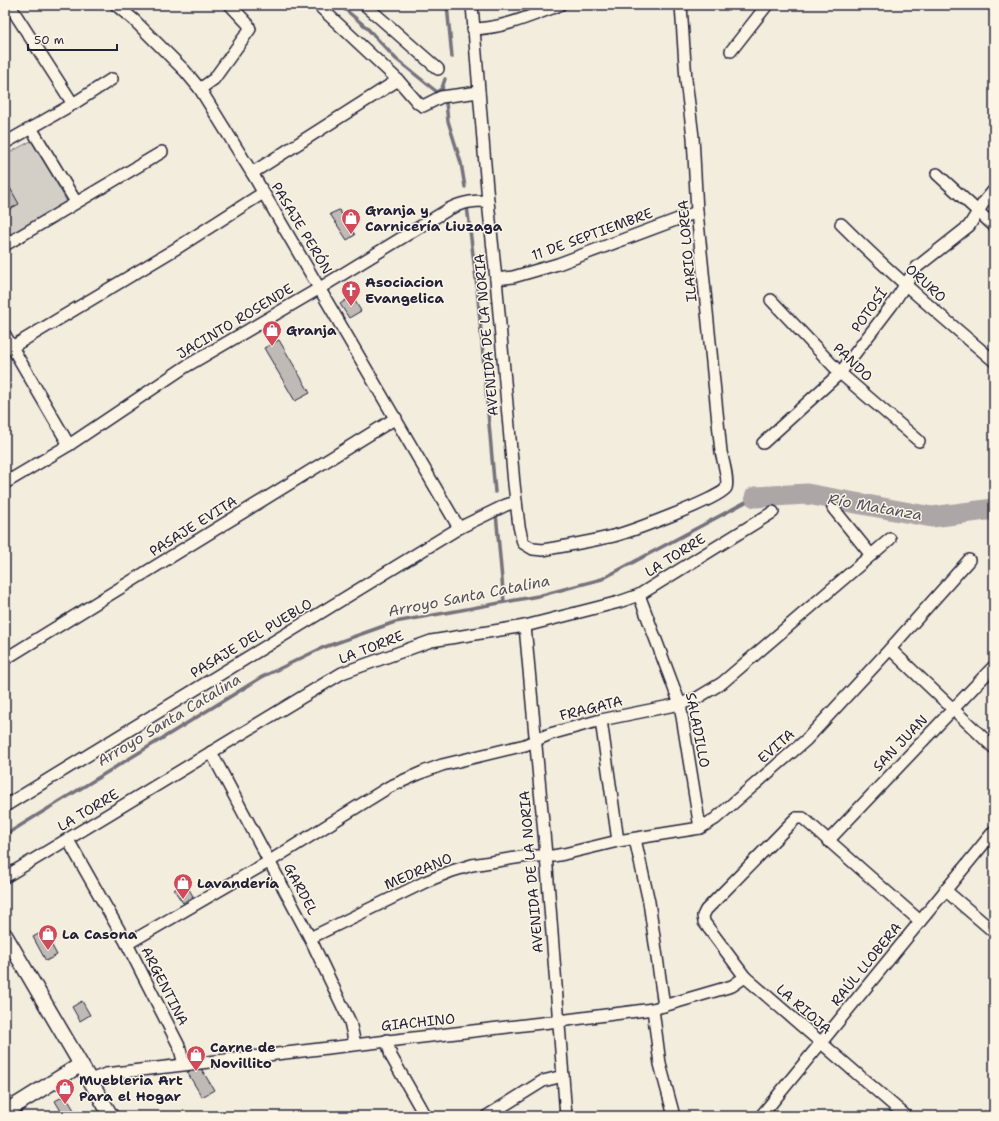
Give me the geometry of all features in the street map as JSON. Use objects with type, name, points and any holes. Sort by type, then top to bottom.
[{"type":"street","name":"PASAJE PERÓN","points":[[116,5],[134,20],[193,79],[200,89],[252,173],[460,528]]},
{"type":"street","points":[[200,89],[214,79],[250,30],[248,24],[230,5]]},
{"type":"street","points":[[318,5],[398,80],[408,90],[418,104],[423,106],[441,97],[480,92]]},
{"type":"street","points":[[365,5],[438,68]]},
{"type":"street","name":"AVENIDA DE LA NORIA","points":[[472,5],[488,201],[516,502],[523,543]]},
{"type":"street","points":[[473,29],[510,24],[560,5]]},
{"type":"street","name":"ILARIO LOREA","points":[[523,543],[533,549],[543,550],[610,537],[651,523],[710,499],[723,492],[727,487],[721,452],[698,212],[681,5]]},
{"type":"street","points":[[731,51],[767,5]]},
{"type":"street","points":[[12,9],[73,104]]},
{"type":"street","points":[[5,143],[73,104],[112,79]]},
{"type":"street","points":[[252,173],[398,80]]},
{"type":"street","points":[[31,128],[76,202]]},
{"type":"street","points":[[5,245],[162,152]]},
{"type":"street","points":[[937,174],[994,226]]},
{"type":"street","name":"POTOSÍ","points":[[763,443],[840,373],[892,305],[917,267],[969,226],[994,190]]},
{"type":"street","points":[[12,347],[177,248],[263,193]]},
{"type":"street","name":"JACINTO ROSENDE","points":[[5,484],[69,445],[185,368],[449,209],[470,201],[488,201]]},
{"type":"street","name":"11 DE SEPTIEMBRE","points":[[496,279],[513,277],[558,264],[698,212]]},
{"type":"street","name":"ORURO","points":[[841,224],[905,285],[994,361]]},
{"type":"street","name":"PANDO","points":[[771,300],[840,373],[919,441]]},
{"type":"street","points":[[5,335],[69,445]]},
{"type":"street","name":"PASAJE EVITA","points":[[5,659],[396,418]]},
{"type":"street","name":"PASAJE DEL PUEBLO","points":[[5,806],[460,528],[506,505],[516,502]]},
{"type":"street","points":[[833,508],[871,555]]},
{"type":"street","name":"LA TORRE","points":[[5,877],[342,673],[431,641],[525,626],[619,602],[639,595],[773,512]]},
{"type":"street","name":"FRAGATA","points":[[126,944],[270,861],[389,787],[423,772],[442,765],[525,745],[550,734],[600,720],[680,704],[697,698],[722,682],[890,539]]},
{"type":"street","name":"EVITA","points":[[546,856],[564,854],[618,841],[700,828],[714,820],[806,740],[890,650],[969,560]]},
{"type":"street","name":"SALADILLO","points":[[639,595],[680,704],[700,828]]},
{"type":"street","name":"AVENIDA DE LA NORIA","points":[[525,626],[546,856],[566,1116]]},
{"type":"street","points":[[890,650],[994,748]]},
{"type":"street","name":"SAN JUAN","points":[[828,841],[994,666]]},
{"type":"street","points":[[600,720],[618,841]]},
{"type":"street","name":"GARDEL","points":[[211,752],[310,938],[350,1022],[355,1044]]},
{"type":"street","name":"LA RIOJA","points":[[828,841],[803,818],[796,818],[706,910],[704,922],[745,977],[906,1116]]},
{"type":"street","name":"RAÚL LLOBERA","points":[[761,1116],[994,830]]},
{"type":"street","points":[[635,839],[649,902],[658,1007],[660,1064],[674,1116]]},
{"type":"street","name":"ARGENTINA","points":[[68,840],[126,944],[179,1046],[184,1064]]},
{"type":"street","points":[[828,841],[920,921]]},
{"type":"street","name":"MEDRANO","points":[[310,938],[425,882],[452,871],[528,856],[546,856]]},
{"type":"street","points":[[945,890],[994,932]]},
{"type":"street","points":[[5,936],[110,1116]]},
{"type":"street","name":"GIACHINO","points":[[90,1080],[106,1074],[559,1021],[658,1007],[732,986],[745,977]]},
{"type":"street","points":[[387,1040],[391,1056],[425,1116]]},
{"type":"street","points":[[5,1112],[80,1064]]},
{"type":"street","points":[[487,1116],[543,1081],[563,1076]]},
{"type":"shaded area","points":[[33,140],[67,202],[5,241],[5,155]]},
{"type":"building","points":[[5,179],[19,204],[8,210],[5,204]]},
{"type":"building","points":[[339,210],[355,235],[347,240],[330,214]]},
{"type":"building","name":"Asociacion Evangelica","points":[[352,296],[361,311],[349,318],[340,304]]},
{"type":"building","points":[[279,340],[310,393],[295,401],[264,348]]},
{"type":"building","points":[[185,883],[193,896],[183,903],[174,890]]},
{"type":"building","points":[[44,931],[57,955],[46,961],[33,937]]},
{"type":"building","points":[[82,1001],[90,1015],[80,1021],[72,1007]]},
{"type":"building","points":[[202,1070],[214,1090],[202,1097],[187,1072]]},
{"type":"building","name":"Muebleria Art Para el Hogar","points":[[62,1097],[68,1100],[74,1110],[64,1116],[55,1101]]},
{"type":"waterway","points":[[340,5],[366,27],[396,59],[437,92],[442,88],[443,92]]},
{"type":"waterway","points":[[447,5],[452,57]]},
{"type":"waterway","points":[[442,88],[445,79]]},
{"type":"waterway","points":[[446,103],[448,121],[461,163],[465,187]]},
{"type":"waterway","points":[[467,206],[477,287],[495,492]]},
{"type":"waterway","name":"Río Matanza","points":[[755,497],[807,494],[932,517],[994,509]]},
{"type":"waterway","name":"Arroyo Santa Catalina","points":[[5,835],[262,677],[322,648],[395,622],[538,596],[602,579],[755,497]]},
{"type":"waterway","points":[[496,513],[504,602]]},
{"type":"place","name":"Granja y Carnicería Liuzaga","points":[[351,235]]},
{"type":"place","name":"Asociacion Evangelica","points":[[351,307]]},
{"type":"place","name":"Granja","points":[[272,347]]},
{"type":"place","name":"Lavandería","points":[[183,900]]},
{"type":"place","name":"La Casona","points":[[48,951]]},
{"type":"place","name":"Carne de Novillito","points":[[196,1072]]},
{"type":"place","name":"Muebleria Art Para el Hogar","points":[[65,1105]]}]
